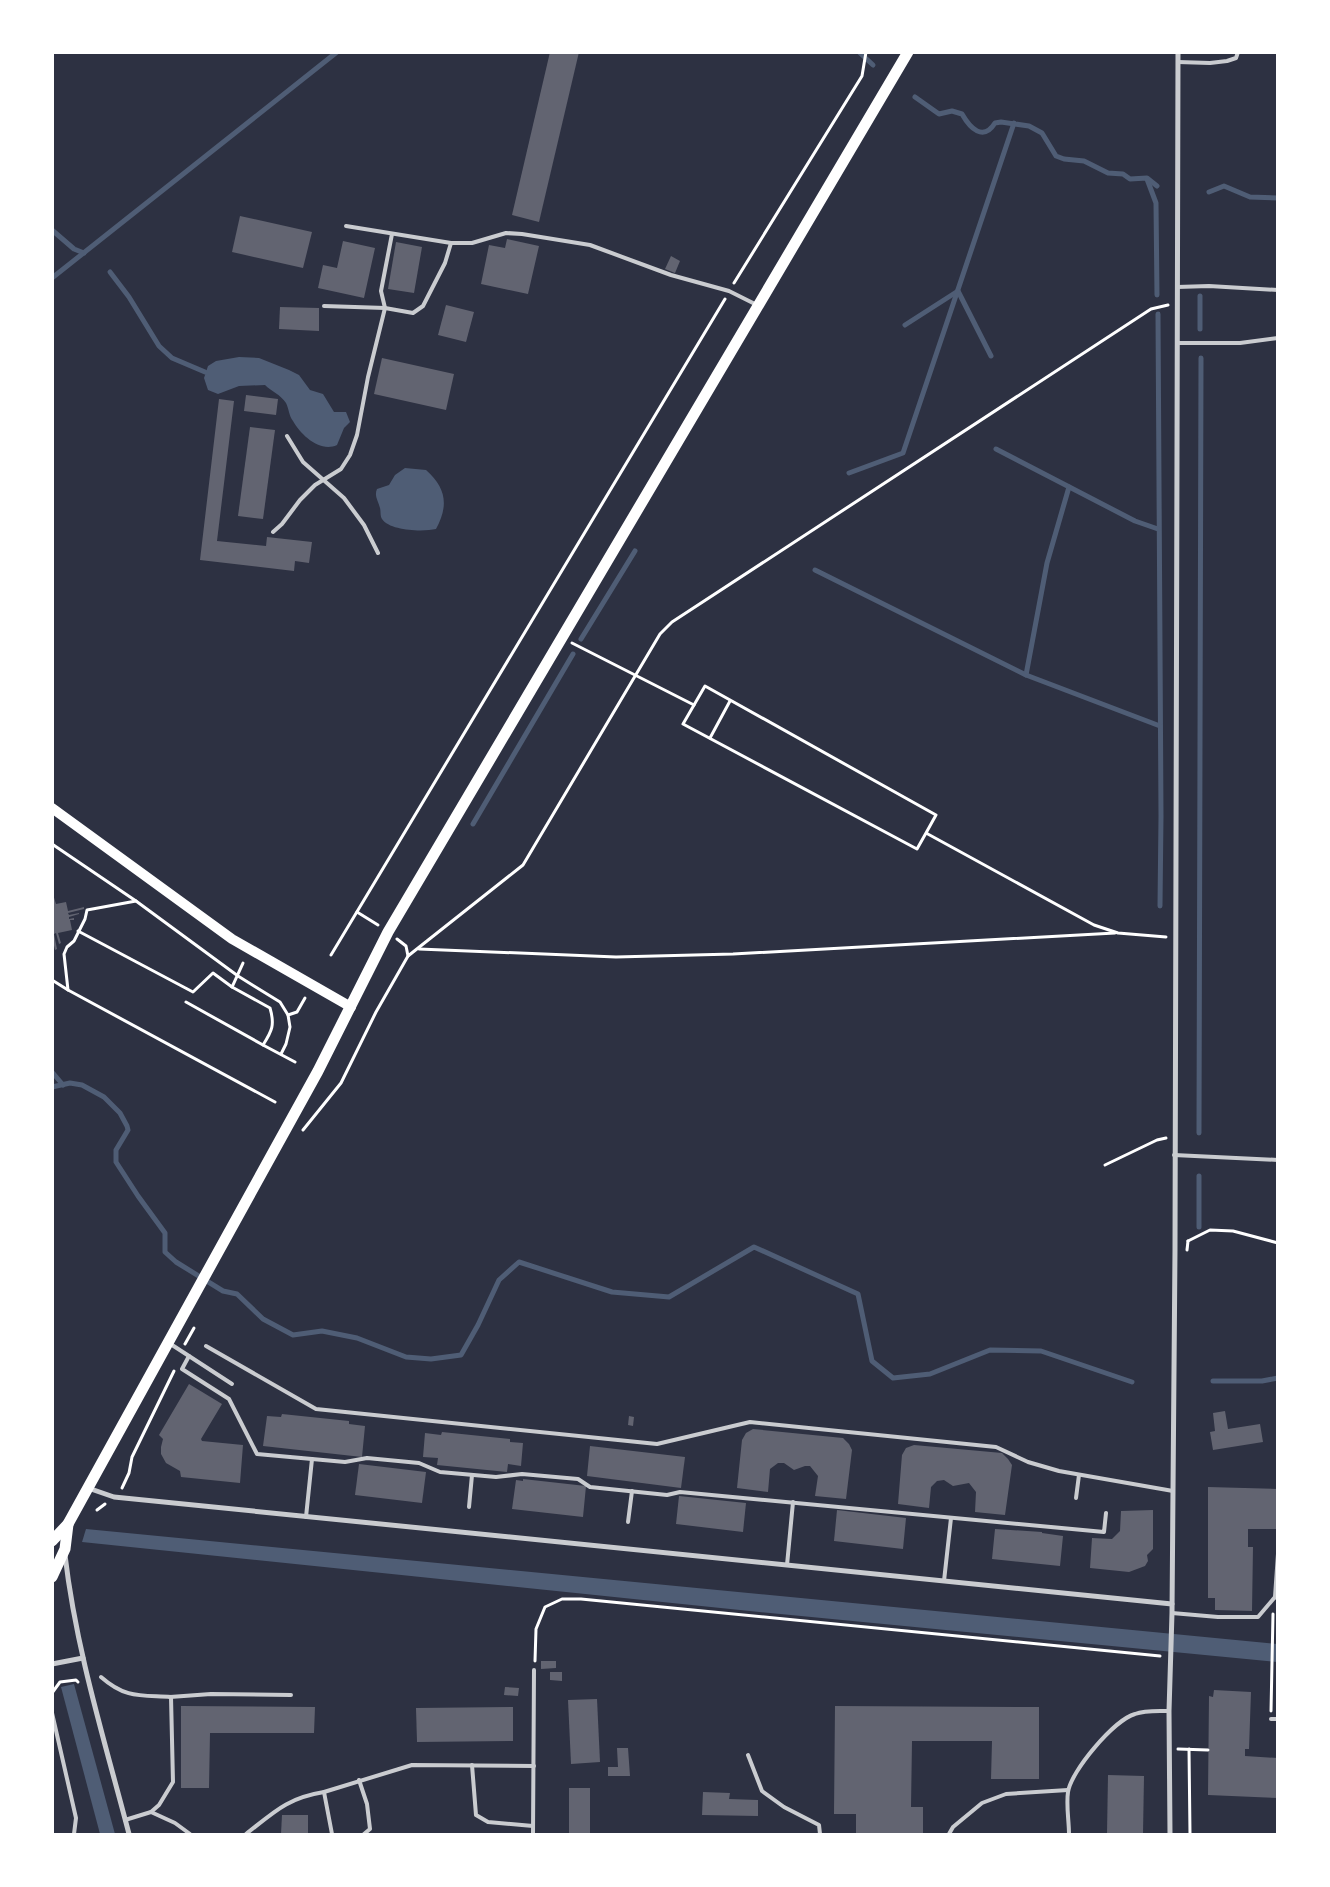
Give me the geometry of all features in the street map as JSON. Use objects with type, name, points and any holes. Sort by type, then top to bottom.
[{"type":"main road","points":[[52,1541],[68,1524],[169,1343],[351,1007],[388,932],[908,52]]},
{"type":"main road","points":[[52,808],[232,939],[351,1007]]},
{"type":"main road","points":[[52,1577],[65,1549],[68,1524]]},
{"type":"street","points":[[1170,1834],[1169,1711],[1172,1613],[1175,1250],[1178,52]]},
{"type":"street","points":[[88,1488],[114,1497],[1172,1604]]},
{"type":"street","points":[[65,1549],[68,1578],[83,1658],[129,1834]]},
{"type":"street","points":[[52,1664],[83,1658]]},
{"type":"lane","points":[[1178,62],[1210,63],[1227,61],[1236,58],[1238,52]]},
{"type":"lane","points":[[346,226],[451,243],[472,243],[506,232],[590,246],[671,275],[730,291],[758,306]]},
{"type":"lane","points":[[273,532],[315,485],[341,469],[350,455],[357,435],[368,377],[385,308],[380,291],[392,234]]},
{"type":"lane","points":[[324,306],[385,308],[413,313],[423,306],[445,263],[451,243]]},
{"type":"lane","points":[[1177,286],[1278,290]]},
{"type":"lane","points":[[1178,343],[1240,343],[1278,338]]},
{"type":"lane","points":[[287,436],[303,462],[344,498],[364,525],[378,553]]},
{"type":"lane","points":[[1174,1154],[1278,1160]]},
{"type":"lane","points":[[169,1343],[232,1384]]},
{"type":"lane","points":[[206,1346],[316,1409],[657,1444],[750,1422],[996,1447],[1028,1462],[1059,1471],[1173,1491]]},
{"type":"lane","points":[[189,1356],[182,1369],[229,1399],[257,1454],[345,1462],[367,1458],[419,1463],[440,1472],[496,1477],[522,1474],[578,1479],[590,1487],[667,1495],[680,1492],[1104,1532],[1106,1513]]},
{"type":"lane","points":[[306,1516],[312,1459]]},
{"type":"lane","points":[[469,1507],[472,1475]]},
{"type":"lane","points":[[1076,1498],[1079,1475]]},
{"type":"lane","points":[[628,1522],[632,1491]]},
{"type":"lane","points":[[787,1565],[793,1502]]},
{"type":"lane","points":[[944,1581],[950,1518]]},
{"type":"lane","points":[[1172,1613],[1258,1617],[1276,1597],[1278,1554]]},
{"type":"lane","points":[[533,1834],[534,1670]]},
{"type":"lane","points":[[101,1677],[109,1684],[128,1694],[170,1697],[211,1694],[290,1695]]},
{"type":"lane","points":[[125,1820],[151,1812],[159,1805],[173,1782],[170,1697]]},
{"type":"lane","points":[[1069,1834],[1068,1790],[1090,1752],[1123,1720],[1133,1714],[1169,1711]]},
{"type":"lane","points":[[52,1713],[76,1818],[74,1834]]},
{"type":"lane","points":[[1271,1719],[1278,1719]]},
{"type":"lane","points":[[748,1755],[762,1791],[784,1807],[819,1825],[820,1834]]},
{"type":"lane","points":[[246,1834],[283,1804],[309,1794],[324,1792],[412,1765],[534,1766]]},
{"type":"lane","points":[[472,1765],[476,1815],[488,1822],[533,1826]]},
{"type":"lane","points":[[359,1780],[367,1804],[370,1829],[364,1834]]},
{"type":"lane","points":[[949,1834],[954,1827],[982,1803],[1006,1794],[1068,1790]]},
{"type":"lane","points":[[324,1792],[332,1834]]},
{"type":"lane","points":[[151,1812],[175,1823],[190,1834]]},
{"type":"path","points":[[331,955],[730,291],[862,76],[866,52]]},
{"type":"path","points":[[301,1132],[338,1088],[376,1012],[408,956],[523,865],[660,634],[672,622],[1151,309],[1176,303]]},
{"type":"path","points":[[566,640],[694,705]]},
{"type":"path","points":[[705,686],[936,815],[917,849],[683,724],[694,705],[705,686]]},
{"type":"path","points":[[710,738],[730,700]]},
{"type":"path","points":[[926,833],[1094,925],[1118,933]]},
{"type":"path","points":[[52,844],[136,901],[238,976],[280,1002],[288,1014],[290,1027],[286,1044],[281,1054]]},
{"type":"path","points":[[68,990],[64,954],[67,947],[74,941],[88,910],[136,901]]},
{"type":"path","points":[[357,912],[382,928]]},
{"type":"path","points":[[78,931],[193,992],[213,973],[232,987],[270,1008],[274,1021],[269,1036],[263,1045]]},
{"type":"path","points":[[418,949],[616,957],[733,954],[1118,933],[1175,937]]},
{"type":"path","points":[[396,938],[406,946],[408,956]]},
{"type":"path","points":[[232,987],[243,964]]},
{"type":"path","points":[[52,980],[276,1102]]},
{"type":"path","points":[[288,1014],[297,1012],[305,998]]},
{"type":"path","points":[[186,1002],[295,1062]]},
{"type":"path","points":[[1105,1166],[1157,1140],[1174,1136]]},
{"type":"path","points":[[1175,1250],[1210,1230],[1233,1230],[1278,1243]]},
{"type":"path","points":[[123,1487],[129,1473],[132,1457],[173,1373]]},
{"type":"path","points":[[534,1670],[536,1629],[545,1607],[562,1599],[581,1598],[1170,1657]]},
{"type":"path","points":[[1271,1719],[1270,1685],[1273,1618]]},
{"type":"path","points":[[52,1693],[60,1682],[76,1680],[78,1683]]},
{"type":"path","points":[[1190,1834],[1189,1749],[1208,1750]]},
{"type":"water","points":[[239,357],[259,358],[299,375],[310,390],[323,394],[334,412],[346,412],[350,422],[344,428],[337,445],[324,447],[306,437],[296,426],[284,400],[265,385],[239,386],[218,394],[208,390],[204,378],[208,366],[216,361]]},
{"type":"water","points":[[405,468],[426,470],[438,483],[444,505],[436,529],[415,530],[399,528],[386,523],[381,518],[376,491],[389,485],[395,475]]},
{"type":"water","points":[[86,1529],[1277,1644],[1277,1662],[770,1613],[82,1542]]},
{"type":"water","points":[[74,1684],[115,1834],[100,1834],[61,1687]]},
{"type":"building","points":[[550,52],[579,52],[539,222],[512,215]]},
{"type":"building","points":[[240,216],[312,232],[303,268],[232,252]]},
{"type":"building","points":[[507,239],[539,246],[528,294],[481,284],[489,245],[505,248]]},
{"type":"building","points":[[343,241],[375,248],[364,298],[318,288],[323,265],[337,268]]},
{"type":"building","points":[[396,242],[422,247],[414,293],[388,289]]},
{"type":"building","points":[[671,256],[680,261],[675,273],[665,269]]},
{"type":"building","points":[[446,305],[474,312],[466,342],[438,335]]},
{"type":"building","points":[[280,307],[319,308],[319,331],[279,329]]},
{"type":"building","points":[[382,358],[454,374],[446,410],[374,394]]},
{"type":"building","points":[[246,395],[278,399],[276,415],[244,411]]},
{"type":"building","points":[[219,399],[234,401],[217,541],[266,546],[267,537],[312,542],[309,563],[295,561],[294,571],[200,560]]},
{"type":"building","points":[[250,427],[275,430],[263,519],[238,516]]},
{"type":"building","points":[[52,891],[56,904],[66,902],[68,911],[84,907],[84,909],[68,913],[69,915],[79,914],[69,917],[69,919],[74,918],[74,920],[70,920],[72,930],[58,933],[61,943],[59,944],[56,933],[54,934],[57,949],[55,950],[52,936],[52,905],[54,904]]},
{"type":"building","points":[[189,1384],[222,1404],[201,1439],[202,1441],[243,1445],[240,1483],[181,1477],[180,1471],[166,1463],[161,1454],[163,1439],[159,1435]]},
{"type":"building","points":[[1225,1411],[1228,1429],[1260,1424],[1263,1442],[1213,1450],[1210,1432],[1215,1431],[1213,1413]]},
{"type":"building","points":[[282,1414],[349,1421],[349,1424],[365,1426],[362,1457],[263,1446],[267,1416],[281,1417]]},
{"type":"building","points":[[629,1416],[634,1417],[633,1426],[628,1425]]},
{"type":"building","points":[[753,1429],[843,1438],[852,1450],[846,1499],[815,1496],[818,1476],[810,1466],[794,1470],[784,1463],[778,1463],[770,1469],[768,1492],[737,1488],[742,1440],[746,1433]]},
{"type":"building","points":[[442,1432],[510,1439],[510,1442],[523,1443],[521,1466],[508,1464],[507,1472],[437,1465],[438,1458],[423,1457],[425,1433],[441,1435]]},
{"type":"building","points":[[914,1445],[1002,1453],[1012,1465],[1005,1515],[975,1512],[976,1492],[969,1483],[953,1486],[944,1480],[937,1481],[931,1487],[929,1508],[898,1504],[902,1455],[906,1448]]},
{"type":"building","points":[[590,1446],[685,1457],[681,1488],[587,1476]]},
{"type":"building","points":[[359,1464],[426,1472],[422,1503],[355,1495]]},
{"type":"building","points":[[523,1479],[586,1486],[583,1517],[512,1509],[516,1480],[523,1481]]},
{"type":"building","points":[[1208,1487],[1278,1489],[1278,1529],[1248,1529],[1248,1547],[1253,1547],[1252,1611],[1215,1610],[1215,1598],[1208,1598]]},
{"type":"building","points":[[679,1496],[746,1503],[743,1532],[676,1524]]},
{"type":"building","points":[[837,1510],[906,1518],[903,1549],[834,1541]]},
{"type":"building","points":[[1153,1510],[1153,1549],[1147,1555],[1148,1561],[1145,1566],[1129,1572],[1090,1568],[1092,1538],[1112,1539],[1120,1531],[1121,1511]]},
{"type":"building","points":[[995,1529],[1042,1532],[1063,1536],[1060,1566],[992,1559]]},
{"type":"building","points":[[541,1661],[556,1661],[556,1668],[541,1669]]},
{"type":"building","points":[[550,1672],[562,1672],[562,1681],[550,1680]]},
{"type":"building","points":[[505,1687],[519,1688],[518,1696],[504,1695]]},
{"type":"building","points":[[1214,1690],[1251,1692],[1249,1749],[1245,1749],[1245,1756],[1278,1758],[1278,1798],[1208,1795],[1209,1696],[1213,1697]]},
{"type":"building","points":[[597,1699],[600,1762],[571,1764],[568,1700]]},
{"type":"building","points":[[181,1706],[315,1707],[314,1733],[210,1733],[209,1788],[181,1788]]},
{"type":"building","points":[[835,1706],[1039,1707],[1039,1779],[991,1779],[992,1741],[912,1741],[911,1807],[923,1807],[923,1834],[856,1834],[856,1814],[834,1814]]},
{"type":"building","points":[[513,1707],[513,1741],[417,1742],[416,1708]]},
{"type":"building","points":[[617,1748],[628,1748],[630,1776],[608,1776],[608,1767],[618,1767]]},
{"type":"building","points":[[1108,1775],[1144,1776],[1143,1834],[1107,1834]]},
{"type":"building","points":[[569,1788],[590,1788],[590,1834],[569,1834]]},
{"type":"building","points":[[703,1792],[730,1793],[729,1799],[758,1800],[758,1816],[702,1815]]},
{"type":"building","points":[[282,1815],[308,1815],[308,1834],[281,1834]]},
{"type":"waterway","points":[[52,278],[337,52]]},
{"type":"waterway","points":[[859,52],[873,65]]},
{"type":"waterway","points":[[915,97],[939,114],[952,111],[962,114],[977,131],[986,132],[995,123],[1001,122],[1029,126],[1042,133],[1056,156],[1064,159],[1084,161],[1108,173],[1123,174],[1130,179],[1147,178],[1157,186]]},
{"type":"waterway","points":[[849,473],[903,453],[1014,123]]},
{"type":"waterway","points":[[1147,179],[1156,203],[1157,295]]},
{"type":"waterway","points":[[1209,192],[1224,186],[1250,197],[1278,198]]},
{"type":"waterway","points":[[52,230],[74,249],[84,253]]},
{"type":"waterway","points":[[110,272],[129,297],[159,346],[172,358],[205,372]]},
{"type":"waterway","points":[[905,325],[958,291],[991,356]]},
{"type":"waterway","points":[[1200,296],[1200,329]]},
{"type":"waterway","points":[[1158,314],[1160,906]]},
{"type":"waterway","points":[[1199,1133],[1201,358]]},
{"type":"waterway","points":[[996,449],[1135,521],[1158,529]]},
{"type":"waterway","points":[[1069,487],[1047,563],[1026,675],[1160,726]]},
{"type":"waterway","points":[[581,639],[635,551]]},
{"type":"waterway","points":[[815,570],[1026,675]]},
{"type":"waterway","points":[[473,824],[573,654]]},
{"type":"waterway","points":[[52,1072],[63,1085]]},
{"type":"waterway","points":[[52,1087],[70,1083],[82,1085],[104,1097],[120,1113],[128,1130],[116,1150],[116,1162],[165,1233],[165,1252],[176,1262],[223,1291],[237,1294],[263,1319],[293,1335],[322,1331],[357,1338],[406,1357],[431,1359],[461,1355],[478,1325],[499,1280],[519,1262],[612,1292],[669,1297],[754,1247],[858,1294],[872,1361],[893,1378],[930,1374],[990,1350],[1041,1351],[1132,1382]]},
{"type":"waterway","points":[[1199,1176],[1199,1227]]},
{"type":"waterway","points":[[1213,1381],[1262,1381],[1278,1378]]}]
